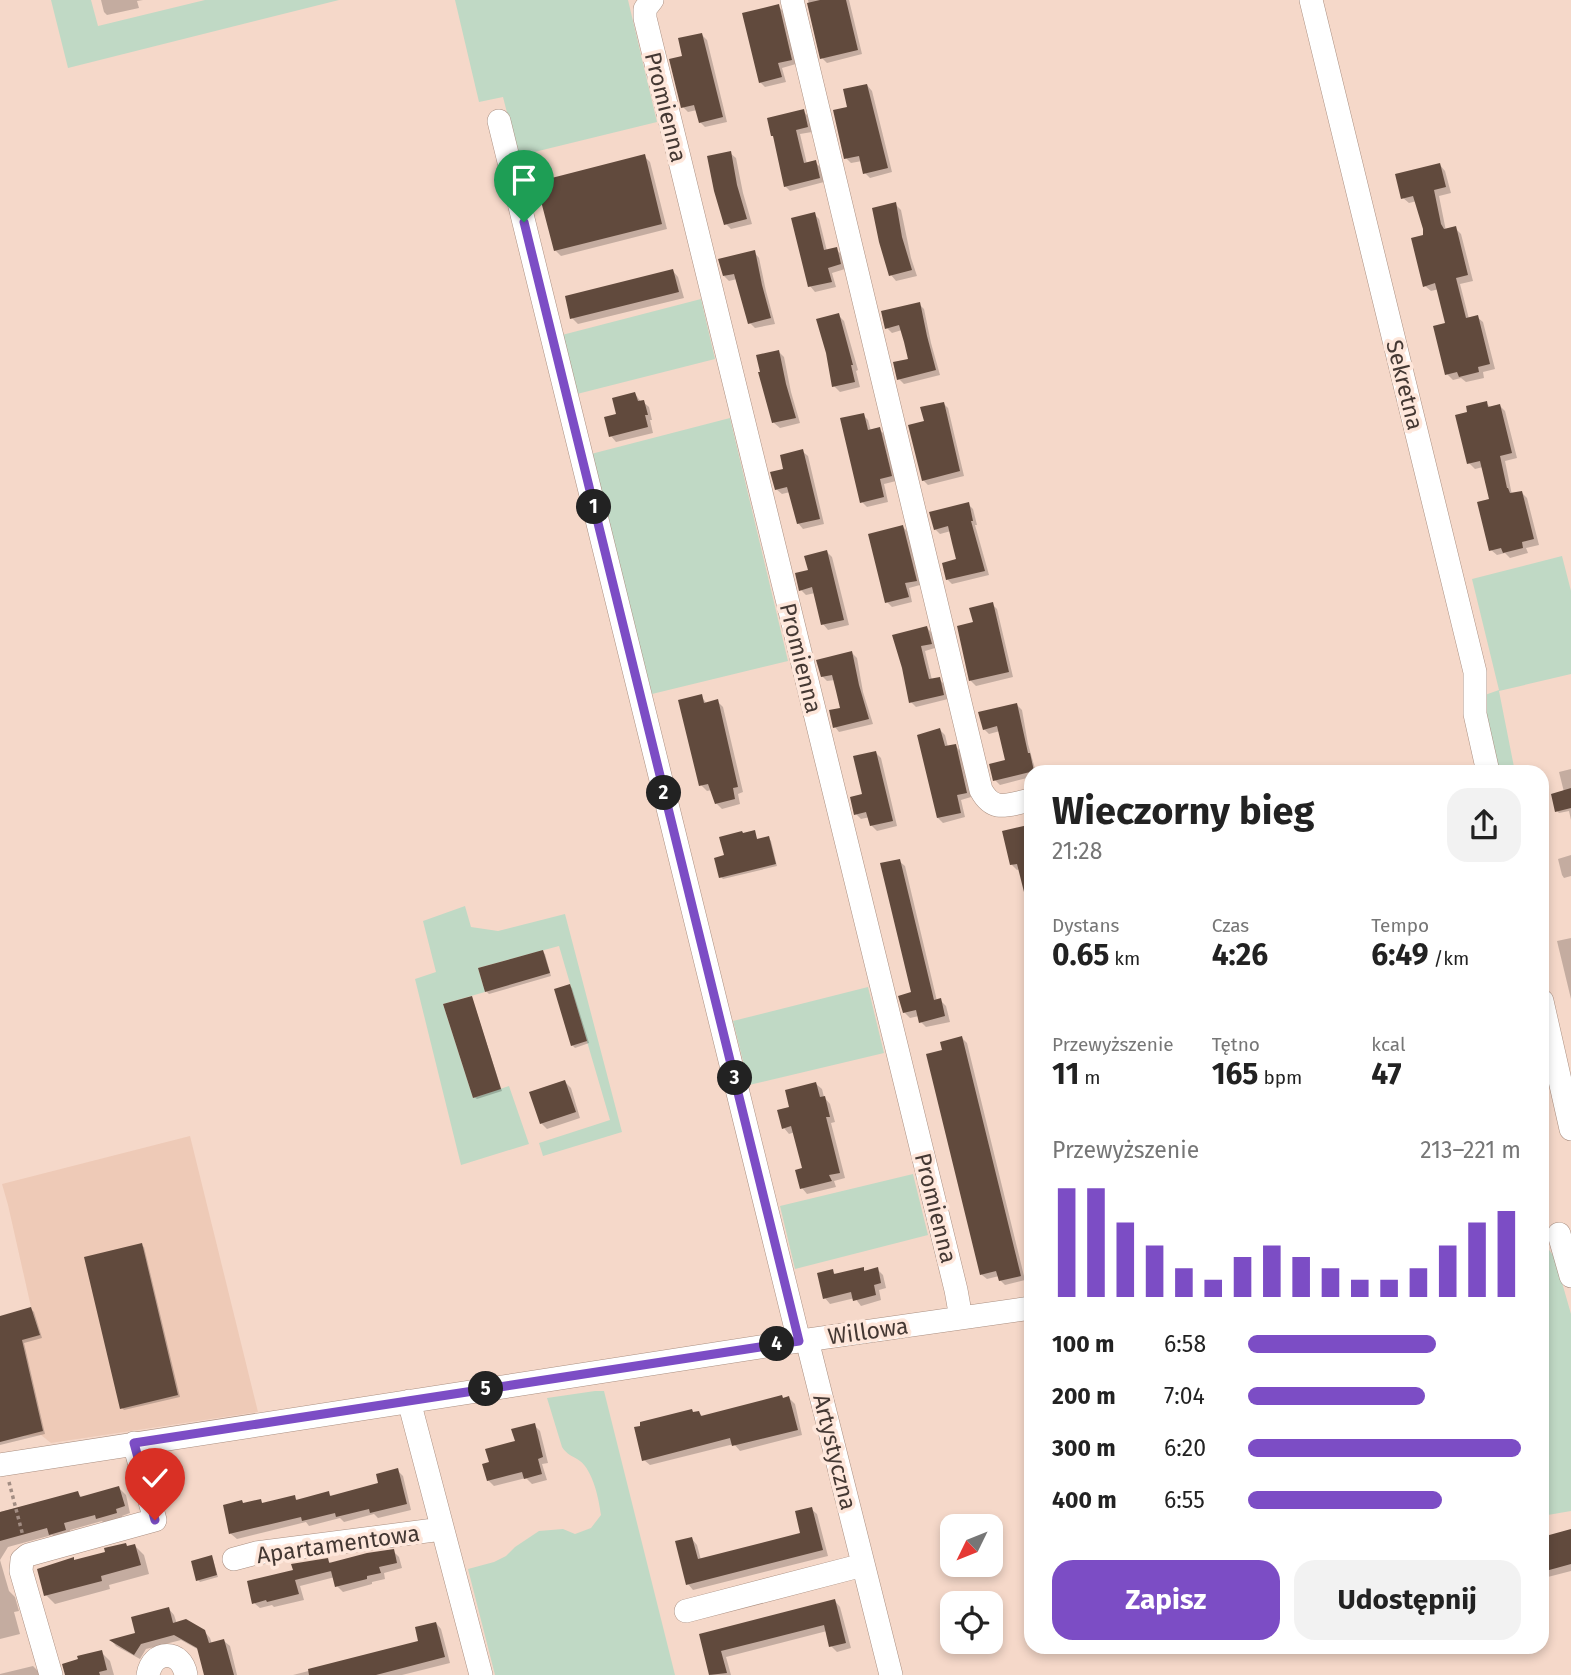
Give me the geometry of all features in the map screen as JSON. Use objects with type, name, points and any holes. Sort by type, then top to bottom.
[{"type":"street","name":"Promienna","points":[[652,0],[645,9],[645,18],[937,1209],[961,1318]]},
{"type":"street","points":[[792,0],[981,790],[990,802],[999,806],[1024,802]]},
{"type":"street","name":"Sekretna","points":[[1311,0],[1475,672],[1475,714],[1486,765]]},
{"type":"street","name":"Artystyczna","points":[[499,121],[803,1340],[891,1675]]},
{"type":"street","points":[[1549,1032],[1571,1129]]},
{"type":"street","points":[[1557,1234],[1571,1276]]},
{"type":"street","name":"Willowa","points":[[3,1469],[134,1443],[803,1340],[1024,1309]]},
{"type":"street","name":"Apartamentowa","points":[[409,1401],[479,1675]]},
{"type":"street","points":[[51,1675],[21,1571],[22,1560],[28,1555],[155,1520],[134,1443]]},
{"type":"street","name":"Apartamentowa","points":[[234,1559],[256,1553],[442,1530]]},
{"type":"street","points":[[686,1611],[863,1565]]},
{"type":"street","points":[[148,1675],[153,1661],[169,1656],[181,1662],[186,1675]]},
{"type":"path","points":[[3,1469],[28,1555]]},
{"type":"shaded area","points":[[190,1136],[258,1412],[51,1443],[41,1435],[25,1436],[4,1345],[40,1334],[2,1184]]},
{"type":"green space","points":[[51,0],[91,0],[98,26],[205,0],[339,0],[68,68]]},
{"type":"green space","points":[[455,0],[628,0],[657,122],[518,156],[503,97],[479,102]]},
{"type":"green space","points":[[701,299],[715,359],[577,394],[562,335]]},
{"type":"green space","points":[[730,418],[788,661],[652,694],[591,454]]},
{"type":"green space","points":[[1562,556],[1571,591],[1571,674],[1499,691],[1514,765],[1494,765],[1482,696],[1499,690],[1472,579]]},
{"type":"green space","points":[[465,906],[471,927],[498,931],[565,914],[622,1132],[543,1156],[539,1143],[610,1120],[559,946],[478,968],[485,992],[443,1004],[473,1098],[509,1086],[529,1144],[461,1165],[415,979],[436,972],[423,921]]},
{"type":"green space","points":[[868,987],[884,1053],[749,1085],[733,1021]]},
{"type":"green space","points":[[913,1174],[928,1235],[795,1269],[780,1206]]},
{"type":"green space","points":[[1549,1250],[1555,1258],[1571,1314],[1571,1511],[1549,1515]]},
{"type":"green space","points":[[604,1391],[675,1675],[495,1675],[468,1569],[506,1556],[539,1531],[563,1529],[575,1534],[591,1528],[601,1515],[592,1478],[585,1466],[562,1447],[547,1398]]},
{"type":"building","points":[[846,0],[858,50],[820,59],[807,3]]},
{"type":"building","points":[[779,4],[792,60],[778,63],[782,77],[759,83],[742,13]]},
{"type":"building","points":[[702,33],[723,117],[699,123],[694,105],[681,108],[669,59],[682,56],[678,38]]},
{"type":"building","points":[[867,84],[888,168],[863,174],[859,156],[844,159],[833,110],[847,107],[843,89]]},
{"type":"building","points":[[804,109],[808,127],[796,130],[804,163],[816,160],[820,178],[784,187],[767,118]]},
{"type":"building","points":[[731,151],[747,219],[724,225],[707,156]]},
{"type":"building","points":[[645,154],[662,224],[554,251],[536,182]]},
{"type":"building","points":[[1440,163],[1446,187],[1434,190],[1441,224],[1444,229],[1456,226],[1468,275],[1456,278],[1466,318],[1478,315],[1490,364],[1478,367],[1479,372],[1459,377],[1457,372],[1445,375],[1433,326],[1445,323],[1435,283],[1423,287],[1411,238],[1423,235],[1423,229],[1413,196],[1401,199],[1395,174]]},
{"type":"building","points":[[896,202],[902,237],[912,270],[889,276],[872,208]]},
{"type":"building","points":[[815,212],[824,250],[837,247],[841,264],[828,268],[832,282],[808,287],[791,218]]},
{"type":"building","points":[[755,250],[771,318],[748,324],[734,274],[723,276],[718,259]]},
{"type":"building","points":[[673,269],[679,292],[570,319],[565,296]]},
{"type":"building","points":[[920,302],[936,370],[897,380],[893,362],[908,359],[899,325],[885,329],[881,311]]},
{"type":"building","points":[[839,313],[855,382],[832,387],[816,319]]},
{"type":"building","points":[[779,350],[796,418],[772,423],[756,355]]},
{"type":"building","points":[[635,392],[638,401],[644,400],[648,427],[609,437],[604,417],[616,414],[612,398]]},
{"type":"building","points":[[1487,401],[1488,407],[1500,404],[1512,453],[1500,456],[1507,488],[1510,493],[1522,491],[1534,539],[1522,542],[1523,548],[1503,553],[1501,548],[1489,551],[1477,502],[1489,499],[1480,461],[1467,464],[1455,415],[1467,412],[1466,406]]},
{"type":"building","points":[[944,402],[960,471],[922,481],[908,425],[924,421],[920,407]]},
{"type":"building","points":[[864,413],[868,430],[880,427],[892,476],[880,479],[884,497],[860,503],[840,418]]},
{"type":"building","points":[[803,449],[820,519],[797,524],[787,487],[775,490],[770,472],[783,469],[780,455]]},
{"type":"building","points":[[969,502],[971,521],[985,571],[946,580],[942,563],[956,559],[948,526],[934,530],[929,512]]},
{"type":"building","points":[[903,525],[917,581],[905,583],[909,597],[885,603],[868,534]]},
{"type":"building","points":[[827,550],[844,620],[821,625],[812,587],[799,591],[795,573],[808,570],[804,556]]},
{"type":"building","points":[[993,602],[1009,672],[969,681],[957,626],[973,622],[969,608]]},
{"type":"building","points":[[927,626],[932,644],[921,646],[925,663],[929,679],[940,677],[944,695],[909,703],[892,635]]},
{"type":"building","points":[[852,651],[869,719],[833,728],[829,710],[840,708],[832,675],[821,677],[816,660]]},
{"type":"building","points":[[702,694],[704,703],[718,699],[738,787],[733,788],[735,799],[715,804],[708,784],[699,786],[678,700]]},
{"type":"building","points":[[1017,703],[1033,765],[1024,765],[1024,773],[993,781],[989,764],[1005,760],[997,726],[983,730],[978,712]]},
{"type":"building","points":[[940,728],[945,746],[956,744],[967,793],[957,795],[961,813],[937,818],[917,735]]},
{"type":"building","points":[[876,751],[893,821],[870,826],[866,812],[854,815],[850,797],[862,794],[853,756]]},
{"type":"building","points":[[1571,788],[1571,808],[1555,812],[1551,794]]},
{"type":"building","points":[[1024,826],[1024,892],[1017,864],[1010,865],[1002,831]]},
{"type":"building","points":[[755,830],[757,839],[769,836],[776,864],[719,878],[714,858],[724,855],[719,837]]},
{"type":"building","points":[[900,859],[934,1000],[941,998],[945,1016],[919,1023],[916,1010],[903,1013],[898,996],[911,992],[880,863]]},
{"type":"building","points":[[543,950],[550,973],[485,992],[478,968]]},
{"type":"building","points":[[570,984],[587,1041],[571,1046],[554,989]]},
{"type":"building","points":[[472,996],[501,1089],[473,1098],[443,1004]]},
{"type":"building","points":[[962,1036],[1021,1276],[999,1281],[996,1271],[980,1275],[926,1054],[942,1050],[940,1042]]},
{"type":"building","points":[[565,1080],[576,1112],[540,1124],[529,1092]]},
{"type":"building","points":[[816,1082],[820,1097],[825,1096],[830,1117],[826,1117],[840,1173],[829,1175],[832,1181],[800,1189],[795,1170],[802,1168],[791,1126],[782,1129],[777,1110],[789,1107],[785,1090]]},
{"type":"building","points":[[142,1243],[178,1395],[120,1409],[84,1257]]},
{"type":"building","points":[[864,1267],[864,1271],[878,1267],[881,1283],[874,1285],[876,1295],[853,1301],[851,1292],[823,1299],[817,1273],[833,1269],[834,1274]]},
{"type":"building","points":[[31,1307],[40,1335],[22,1340],[43,1431],[0,1442],[0,1316]]},
{"type":"building","points":[[782,1395],[783,1398],[789,1396],[798,1430],[732,1446],[730,1438],[642,1461],[634,1427],[640,1426],[640,1422],[692,1409],[693,1412],[699,1411],[701,1416]]},
{"type":"building","points":[[535,1423],[543,1457],[538,1459],[542,1474],[524,1479],[522,1472],[487,1481],[482,1464],[489,1462],[485,1449],[515,1441],[511,1429]]},
{"type":"building","points":[[398,1468],[407,1504],[370,1513],[369,1509],[336,1517],[335,1513],[302,1521],[301,1517],[229,1534],[223,1505],[261,1499],[262,1503],[295,1495],[296,1500],[329,1491],[330,1496],[378,1483],[376,1474]]},
{"type":"building","points":[[119,1486],[125,1506],[116,1509],[117,1513],[96,1519],[95,1515],[64,1523],[66,1530],[49,1535],[47,1528],[0,1541],[0,1512],[78,1491],[80,1497]]},
{"type":"building","points":[[812,1507],[823,1550],[686,1585],[675,1541],[692,1537],[698,1559],[800,1533],[795,1511]]},
{"type":"building","points":[[1571,1529],[1571,1564],[1549,1570],[1549,1535]]},
{"type":"building","points":[[126,1543],[127,1546],[135,1544],[141,1565],[101,1576],[102,1581],[44,1596],[37,1569],[74,1557],[74,1560],[105,1552],[104,1548]]},
{"type":"building","points":[[394,1549],[397,1563],[379,1567],[381,1573],[367,1576],[367,1579],[335,1587],[329,1563]]},
{"type":"building","points":[[212,1555],[217,1575],[196,1581],[191,1561]]},
{"type":"building","points":[[328,1558],[331,1571],[295,1580],[299,1594],[252,1604],[247,1581],[293,1570],[291,1564]]},
{"type":"building","points":[[835,1599],[846,1643],[829,1647],[824,1625],[721,1651],[727,1673],[709,1675],[699,1634]]},
{"type":"building","points":[[169,1607],[173,1623],[186,1619],[205,1630],[209,1643],[224,1639],[234,1675],[204,1675],[197,1648],[174,1635],[141,1644],[134,1655],[109,1640],[135,1633],[131,1617]]},
{"type":"building","points":[[436,1622],[445,1657],[376,1675],[309,1675],[308,1669],[418,1641],[415,1627]]},
{"type":"building","points":[[102,1650],[107,1670],[99,1672],[100,1675],[65,1675],[62,1664],[78,1659],[77,1656]]},
{"type":"route","points":[[155,1520],[134,1443],[799,1341],[524,222]]}]
